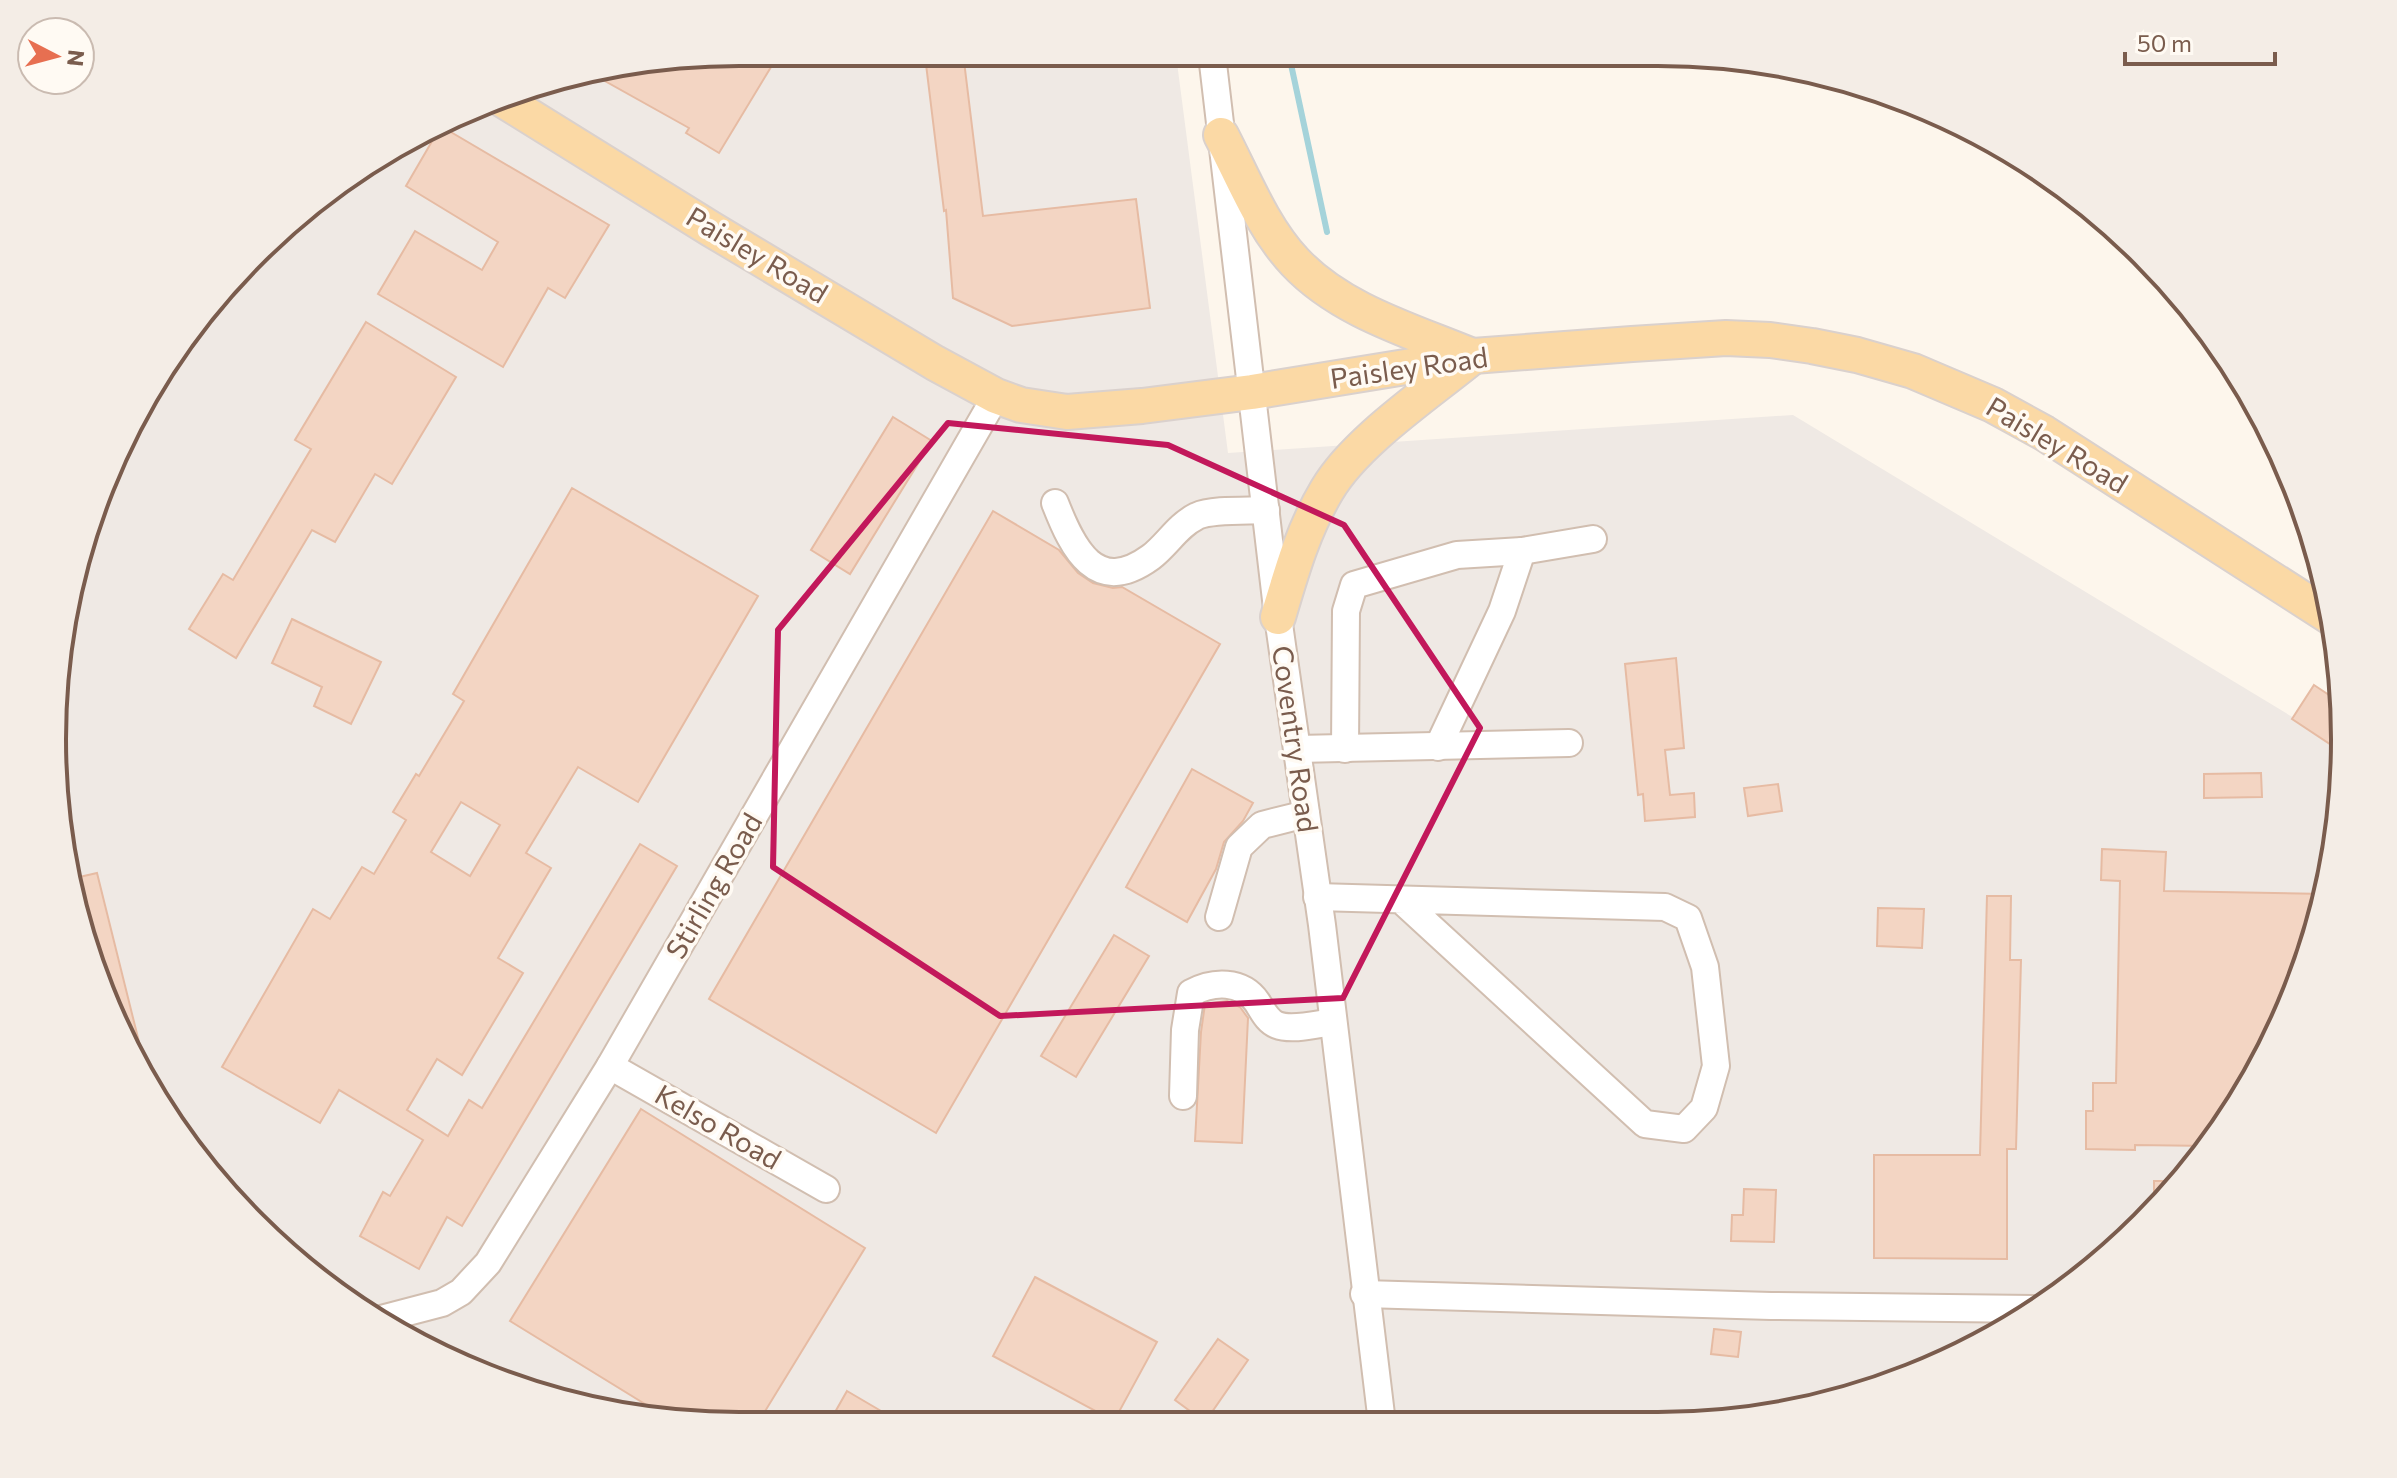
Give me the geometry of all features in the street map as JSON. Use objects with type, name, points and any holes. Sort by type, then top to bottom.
[{"type":"main road","name":"Paisley Road","points":[[512,106],[935,363],[996,396],[1021,405],[1067,412],[1252,392],[1473,356],[1726,338],[1812,346],[1913,371],[1993,405],[2044,433],[2318,609]]},
{"type":"main road","points":[[1221,135],[1273,232],[1294,261],[1353,307],[1473,356],[1370,440],[1341,470],[1328,488],[1303,537],[1278,617]]},
{"type":"street","name":"Coventry Road","points":[[1213,66],[1278,617],[1317,897],[1380,1412]]},
{"type":"street","name":"Stirling Road","points":[[392,1316],[442,1303],[476,1279],[610,1066],[996,396]]},
{"type":"street","points":[[1055,503],[1068,537],[1083,559],[1095,568],[1115,573],[1152,557],[1177,529],[1200,514],[1266,510]]},
{"type":"street","points":[[1345,749],[1346,611],[1354,585],[1457,555],[1522,551],[1593,539]]},
{"type":"street","points":[[1438,747],[1502,611],[1522,551]]},
{"type":"street","points":[[1297,749],[1569,743]]},
{"type":"street","points":[[1219,917],[1239,847],[1262,825],[1306,814]]},
{"type":"street","points":[[1317,897],[1400,899],[1665,907],[1688,918],[1705,967],[1716,1066],[1704,1108],[1684,1129],[1645,1124],[1400,899]]},
{"type":"street","points":[[1183,1096],[1185,1030],[1191,993],[1205,986],[1245,988],[1274,1024],[1284,1027],[1333,1022]]},
{"type":"street","name":"Kelso Road","points":[[610,1066],[826,1189]]},
{"type":"street","points":[[1364,1294],[1771,1306],[2016,1309]]},
{"type":"highlighted area","points":[[948,423],[1168,445],[1344,525],[1480,728],[1343,998],[1000,1016],[773,867],[778,630]]},
{"type":"shaded area","points":[[1177,66],[1228,453],[1793,415],[2331,740],[2330,783],[2318,870],[2295,955],[2262,1037],[2218,1113],[2192,1149],[2134,1215],[2102,1245],[2032,1299],[1956,1343],[1916,1361],[1832,1389],[1746,1406],[1658,1412],[739,1412],[651,1406],[565,1389],[481,1361],[402,1322],[329,1273],[263,1215],[205,1149],[156,1076],[117,997],[89,913],[79,870],[67,783],[67,695],[72,651],[89,565],[102,523],[117,481],[156,402],[179,365],[233,295],[295,233],[329,205],[365,179],[441,135],[481,117],[565,89],[608,79],[695,67]]},
{"type":"building","points":[[926,66],[965,66],[983,216],[1136,199],[1150,308],[1012,326],[953,298]]},
{"type":"building","points":[[695,67],[771,67],[719,153],[686,133],[689,128],[603,80]]},
{"type":"building","points":[[449,131],[609,225],[565,298],[548,288],[503,367],[378,294],[415,231],[482,270],[498,242],[406,186],[433,139]]},
{"type":"building","points":[[366,322],[456,377],[392,484],[375,474],[335,542],[312,530],[236,658],[189,629],[223,574],[233,580],[311,449],[295,440]]},
{"type":"building","points":[[893,417],[932,441],[850,574],[811,550]]},
{"type":"building","points":[[572,488],[758,596],[638,802],[578,767],[526,853],[551,868],[498,958],[523,973],[462,1075],[437,1059],[407,1110],[448,1136],[469,1100],[482,1108],[640,844],[677,866],[462,1226],[447,1217],[419,1269],[360,1236],[383,1192],[390,1196],[423,1140],[339,1090],[320,1123],[222,1067],[313,909],[330,919],[362,867],[374,874],[406,820],[393,812],[416,774],[419,776],[464,701],[453,694]],"holes":[[[461,802],[500,825],[470,876],[431,852]]]},
{"type":"building","points":[[993,511],[1059,550],[1078,573],[1093,583],[1122,587],[1220,644],[936,1133],[709,999]]},
{"type":"building","points":[[292,619],[381,662],[351,724],[314,706],[322,687],[272,663]]},
{"type":"building","points":[[1676,658],[1684,748],[1665,750],[1670,795],[1694,793],[1695,817],[1645,821],[1643,794],[1638,795],[1625,664]]},
{"type":"building","points":[[2314,685],[2330,696],[2331,745],[2292,719]]},
{"type":"building","points":[[1192,769],[1253,803],[1243,821],[1224,842],[1216,869],[1187,922],[1126,887]]},
{"type":"building","points":[[2261,773],[2262,797],[2204,798],[2204,774]]},
{"type":"building","points":[[1778,784],[1782,811],[1748,816],[1744,788]]},
{"type":"building","points":[[2102,849],[2166,852],[2164,891],[2312,894],[2295,955],[2262,1037],[2218,1113],[2194,1146],[2135,1145],[2135,1150],[2086,1149],[2086,1111],[2093,1111],[2093,1083],[2116,1083],[2120,881],[2101,880]]},
{"type":"building","points":[[97,873],[140,1047],[102,955],[81,877]]},
{"type":"building","points":[[1987,896],[2011,896],[2010,960],[2021,960],[2016,1149],[2007,1149],[2007,1259],[1874,1258],[1874,1155],[1980,1155]]},
{"type":"building","points":[[1878,908],[1924,909],[1922,948],[1877,946]]},
{"type":"building","points":[[1114,935],[1149,956],[1076,1077],[1041,1056]]},
{"type":"building","points":[[1227,1001],[1240,1007],[1248,1018],[1242,1143],[1195,1141],[1205,1004]]},
{"type":"building","points":[[641,1109],[865,1248],[765,1412],[695,1411],[647,1405],[510,1321]]},
{"type":"building","points":[[2154,1181],[2166,1181],[2164,1183],[2154,1194]]},
{"type":"building","points":[[1744,1189],[1776,1190],[1774,1242],[1731,1241],[1732,1215],[1743,1215]]},
{"type":"building","points":[[1035,1277],[1157,1342],[1119,1412],[1097,1412],[993,1356]]},
{"type":"building","points":[[1714,1329],[1741,1332],[1738,1357],[1711,1354]]},
{"type":"building","points":[[1218,1339],[1248,1360],[1212,1412],[1191,1412],[1175,1400]]},
{"type":"building","points":[[847,1391],[883,1412],[835,1412]]},
{"type":"waterway","points":[[1291,66],[1327,232]]}]
